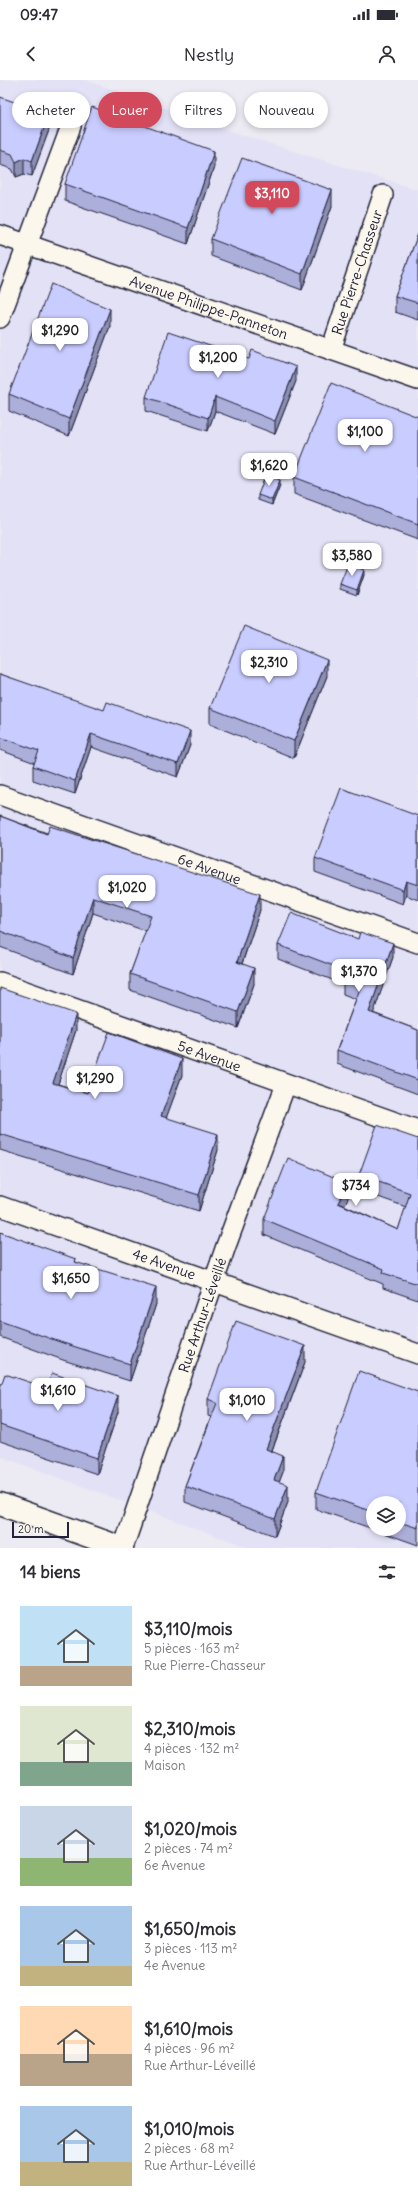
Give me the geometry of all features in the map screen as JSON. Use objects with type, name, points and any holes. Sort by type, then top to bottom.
[{"type":"main road","points":[[0,1504],[122,1548]]},
{"type":"street","points":[[0,318],[70,128]]},
{"type":"street","name":"Rue Pierre-Chasseur","points":[[331,350],[383,195]]},
{"type":"street","name":"Avenue Philippe-Panneton","points":[[0,235],[418,380]]},
{"type":"street","name":"6e Avenue","points":[[0,795],[418,943]]},
{"type":"street","name":"5e Avenue","points":[[0,982],[418,1130]]},
{"type":"street","name":"Rue Arthur-Léveillé","points":[[122,1548],[214,1283],[286,1084]]},
{"type":"street","name":"4e Avenue","points":[[0,1206],[418,1354]]},
{"type":"shaded area","points":[[0,80],[85,80],[119,92],[98,92],[98,128],[162,128],[162,107],[170,110],[170,128],[222,128],[418,190],[418,1548],[250,1548],[0,1456]]},
{"type":"building","points":[[0,97],[12,101],[12,128],[44,128],[32,161],[24,158],[16,162],[12,154],[0,150]]},
{"type":"building","points":[[92,107],[98,109],[98,128],[150,128],[214,151],[188,228],[65,184],[85,128],[90,128],[90,113]]},
{"type":"building","points":[[242,158],[332,190],[302,274],[211,239]]},
{"type":"building","points":[[418,234],[418,303],[395,296]]},
{"type":"building","points":[[51,284],[110,309],[69,419],[9,394]]},
{"type":"building","points":[[168,332],[249,359],[252,350],[296,367],[275,421],[215,397],[208,418],[146,397]]},
{"type":"building","points":[[331,383],[418,417],[418,524],[294,477]]},
{"type":"building","points":[[266,474],[280,480],[272,500],[258,495]]},
{"type":"building","points":[[348,564],[364,570],[357,590],[340,584]]},
{"type":"building","points":[[244,626],[327,660],[294,741],[210,708]]},
{"type":"building","points":[[0,674],[104,710],[107,702],[190,731],[178,764],[91,734],[75,781],[33,766],[39,751],[0,737]]},
{"type":"building","points":[[341,788],[418,816],[418,885],[406,881],[403,890],[315,858]]},
{"type":"building","points":[[0,816],[47,834],[50,826],[260,894],[237,962],[254,968],[238,1012],[130,974],[151,916],[93,897],[73,958],[0,931]]},
{"type":"building","points":[[291,913],[358,939],[360,932],[393,943],[369,1012],[418,1030],[418,1080],[337,1050],[361,986],[343,980],[347,971],[278,945]]},
{"type":"building","points":[[0,988],[76,1014],[53,1083],[87,1093],[109,1032],[182,1059],[161,1116],[218,1134],[199,1195],[0,1134]]},
{"type":"building","points":[[377,1125],[418,1139],[418,1284],[383,1273],[384,1269],[264,1219],[288,1158],[348,1183],[338,1203],[398,1230],[410,1193],[359,1175]]},
{"type":"building","points":[[0,1232],[76,1259],[75,1262],[156,1287],[130,1364],[0,1321]]},
{"type":"building","points":[[236,1321],[305,1346],[266,1449],[283,1456],[274,1480],[288,1485],[275,1519],[185,1486],[217,1403],[208,1399]]},
{"type":"building","points":[[359,1371],[418,1392],[418,1528],[406,1524],[406,1496],[366,1496],[366,1510],[316,1492]]},
{"type":"building","points":[[52,1373],[118,1396],[97,1458],[0,1425],[0,1388],[5,1374],[47,1388]]}]
